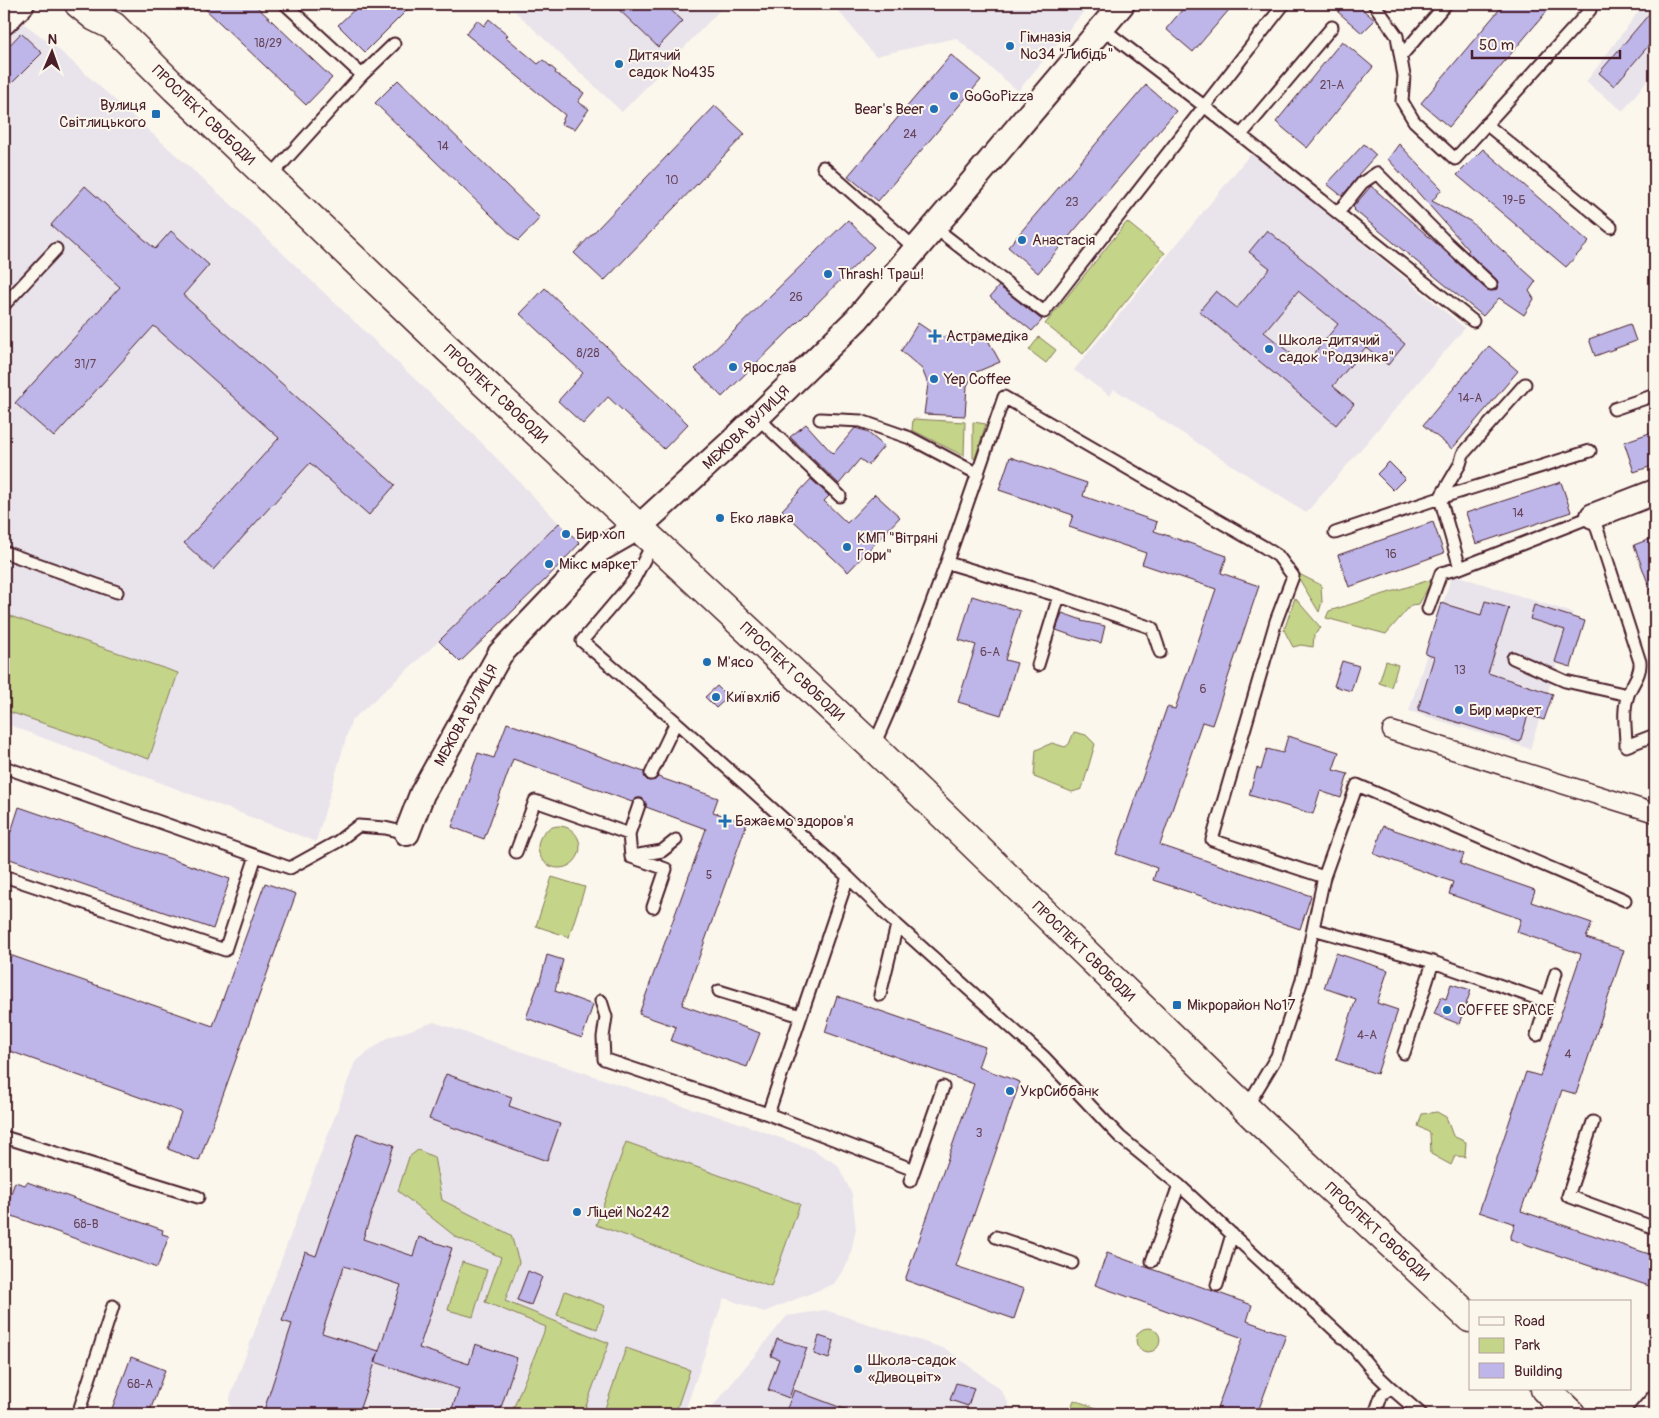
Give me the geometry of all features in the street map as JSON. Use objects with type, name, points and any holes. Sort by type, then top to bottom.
[{"type":"street","points":[[4,22],[22,4]]},
{"type":"street","name":"ПРОСПЕКТ СВОБОДИ","points":[[79,4],[95,17],[109,15],[268,178],[446,348],[873,747],[1246,1108],[1469,1317]]},
{"type":"street","name":"МЕЖОВА ВУЛИЦЯ","points":[[407,833],[422,794],[500,654],[599,550],[646,534],[757,417],[857,319],[1122,4]]},
{"type":"street","points":[[1593,516],[1655,492]]},
{"type":"street","points":[[1392,731],[1655,813]]},
{"type":"street","points":[[1546,1390],[1571,1414]]},
{"type":"lane","points":[[285,4],[362,75]]},
{"type":"lane","points":[[934,227],[1044,312],[1284,4]]},
{"type":"lane","points":[[1374,4],[1397,36],[1404,76],[1402,101],[1414,121],[1456,159],[1590,10]]},
{"type":"lane","points":[[1401,56],[1446,4]]},
{"type":"lane","points":[[1241,135],[1332,27]]},
{"type":"lane","points":[[1102,28],[1241,135],[1473,321]]},
{"type":"lane","points":[[268,178],[362,75],[394,44]]},
{"type":"lane","points":[[1486,124],[1611,227]]},
{"type":"lane","points":[[823,167],[916,249]]},
{"type":"lane","points":[[1338,213],[1362,183],[1377,173],[1491,284]]},
{"type":"lane","points":[[4,305],[56,249]]},
{"type":"lane","points":[[1460,568],[1440,498],[1460,464],[1463,454],[1525,384]]},
{"type":"lane","points":[[1614,409],[1655,395]]},
{"type":"lane","points":[[873,747],[895,700],[948,563],[1004,397],[1278,556],[1293,576],[1276,621],[1212,840],[1324,877]]},
{"type":"lane","points":[[757,417],[840,496]]},
{"type":"lane","points":[[820,419],[861,421],[910,438],[978,474]]},
{"type":"lane","points":[[1335,533],[1440,498],[1590,452]]},
{"type":"lane","points":[[1428,609],[1441,573],[1460,568],[1593,516],[1640,662],[1638,675],[1628,694],[1625,708],[1626,746],[1655,735]]},
{"type":"lane","points":[[646,534],[633,581],[582,641],[676,722],[1043,1056],[1120,1137],[1179,1185],[1354,1348],[1374,1372],[1421,1414]]},
{"type":"lane","points":[[4,552],[117,592]]},
{"type":"lane","points":[[948,563],[1059,596],[1152,628],[1160,652]]},
{"type":"lane","points":[[1038,665],[1059,596]]},
{"type":"lane","points":[[1513,658],[1565,681],[1628,694]]},
{"type":"lane","points":[[651,774],[676,722]]},
{"type":"lane","points":[[4,767],[290,868],[337,842],[358,826],[385,828],[407,833]]},
{"type":"lane","points":[[1246,1108],[1277,1056],[1302,980],[1324,877],[1357,785],[1625,900]]},
{"type":"lane","points":[[516,852],[535,801],[628,834]]},
{"type":"lane","points":[[631,857],[628,834],[639,804]]},
{"type":"lane","points":[[631,857],[662,851],[676,840]]},
{"type":"lane","points":[[4,876],[225,950],[256,856]]},
{"type":"lane","points":[[631,857],[666,868],[653,907]]},
{"type":"lane","points":[[768,1114],[848,877]]},
{"type":"lane","points":[[880,995],[897,925]]},
{"type":"lane","points":[[1313,929],[1433,962],[1547,1002]]},
{"type":"lane","points":[[1404,1053],[1433,962]]},
{"type":"lane","points":[[1537,1035],[1556,973]]},
{"type":"lane","points":[[719,991],[801,1016]]},
{"type":"lane","points":[[601,1001],[606,1017],[603,1037],[604,1059],[768,1114],[912,1175],[943,1087]]},
{"type":"lane","points":[[1593,1122],[1568,1196],[1655,1228]]},
{"type":"lane","points":[[4,1136],[198,1197]]},
{"type":"lane","points":[[1152,1261],[1179,1185]]},
{"type":"lane","points":[[1217,1285],[1232,1234]]},
{"type":"lane","points":[[996,1237],[1072,1263]]},
{"type":"lane","points":[[78,1414],[113,1306]]},
{"type":"lane","points":[[1374,1414],[1382,1394],[1391,1388]]},
{"type":"lane","points":[[1638,1414],[1655,1394]]},
{"type":"shaded area","name":"Дитячий садок №435","points":[[507,4],[726,4],[622,112]]},
{"type":"shaded area","name":"Гімназія №34 \"Либідь\"","points":[[833,4],[1090,4],[1018,91],[956,38],[875,56]]},
{"type":"shaded area","points":[[1644,4],[1655,4],[1655,70],[1623,111],[1586,82]]},
{"type":"shaded area","points":[[22,22],[58,49],[234,207],[480,441],[559,523],[439,641],[351,721],[316,842],[4,723],[4,41]]},
{"type":"shaded area","name":"Школа-дитячий садок \"Родзинка\"","points":[[1252,152],[1465,328],[1306,513],[1114,389],[1110,396],[1074,370]]},
{"type":"shaded area","points":[[1452,574],[1573,613],[1530,749],[1409,711]]},
{"type":"shaded area","name":"Ліцей №242","points":[[434,1022],[674,1103],[734,1121],[811,1149],[838,1165],[852,1194],[856,1229],[849,1261],[834,1284],[764,1312],[724,1298],[684,1414],[232,1414],[229,1400],[355,1062],[387,1038]]},
{"type":"shaded area","name":"Школа-садок «Дивоцвіт»","points":[[825,1310],[946,1349],[1000,1389],[1009,1404],[1010,1414],[709,1414],[710,1410],[787,1316]]},
{"type":"green space","points":[[1127,222],[1165,253],[1083,354],[1045,324]]},
{"type":"green space","points":[[1039,337],[1056,350],[1046,363],[1029,350]]},
{"type":"green space","points":[[913,419],[965,422],[964,456],[912,430]]},
{"type":"green space","points":[[973,422],[986,424],[975,459],[973,458]]},
{"type":"green space","points":[[1295,572],[1321,585],[1322,602],[1319,612]]},
{"type":"green space","points":[[1433,579],[1419,604],[1411,605],[1386,634],[1326,618],[1329,611]]},
{"type":"green space","points":[[1295,598],[1321,628],[1314,635],[1313,647],[1301,645],[1293,647],[1284,630]]},
{"type":"green space","points":[[4,614],[178,673],[149,759],[4,710]]},
{"type":"green space","points":[[1386,661],[1398,665],[1391,687],[1379,683]]},
{"type":"green space","points":[[1074,732],[1086,735],[1095,744],[1082,789],[1072,792],[1034,777],[1036,750],[1052,743],[1065,747],[1069,744]]},
{"type":"green space","points":[[563,826],[571,829],[577,835],[580,847],[577,859],[571,865],[555,868],[547,865],[541,859],[538,843],[541,835],[547,829]]},
{"type":"green space","points":[[552,877],[585,887],[569,937],[536,926]]},
{"type":"green space","points":[[1437,1112],[1446,1117],[1453,1136],[1466,1142],[1465,1157],[1455,1156],[1451,1165],[1431,1154],[1430,1133],[1418,1126],[1422,1114]]},
{"type":"green space","points":[[626,1142],[800,1204],[771,1287],[596,1225]]},
{"type":"green space","points":[[418,1150],[434,1157],[442,1200],[511,1235],[519,1262],[505,1301],[609,1343],[583,1414],[511,1414],[546,1327],[485,1302],[501,1257],[456,1237],[398,1191],[409,1157]]},
{"type":"green space","points":[[462,1262],[487,1270],[473,1317],[448,1310]]},
{"type":"green space","points":[[565,1291],[605,1306],[597,1329],[557,1315]]},
{"type":"green space","points":[[1148,1328],[1157,1331],[1160,1340],[1157,1349],[1148,1352],[1139,1349],[1136,1340],[1139,1331]]},
{"type":"green space","points":[[626,1348],[690,1370],[675,1414],[603,1414]]},
{"type":"green space","points":[[1074,1400],[1113,1414],[1069,1414]]},
{"type":"building","points":[[200,4],[254,4],[332,78],[306,105]]},
{"type":"building","points":[[360,4],[413,4],[365,52],[338,25]]},
{"type":"building","points":[[613,4],[664,4],[683,21],[658,47]]},
{"type":"building","points":[[1187,4],[1234,4],[1193,52],[1166,29]]},
{"type":"building","points":[[1345,4],[1356,4],[1375,20],[1362,33],[1338,12]]},
{"type":"building","points":[[1504,4],[1553,4],[1449,127],[1421,103]]},
{"type":"building","points":[[1655,7],[1655,38],[1614,86],[1599,73]]},
{"type":"building","points":[[489,19],[508,35],[506,37],[538,64],[543,60],[556,71],[555,73],[584,93],[578,102],[589,109],[575,129],[561,124],[565,115],[466,34],[477,20],[484,26]]},
{"type":"building","points":[[21,33],[42,53],[4,91],[4,51]]},
{"type":"building","points":[[1342,41],[1373,67],[1307,148],[1276,122]]},
{"type":"building","points":[[951,55],[981,80],[878,201],[848,176]]},
{"type":"building","points":[[398,80],[540,218],[518,241],[375,103]]},
{"type":"building","points":[[1146,85],[1176,111],[1038,273],[1008,247]]},
{"type":"building","points":[[715,106],[745,134],[604,281],[574,253]]},
{"type":"building","points":[[1364,144],[1376,155],[1342,196],[1327,184]]},
{"type":"building","points":[[1399,144],[1442,189],[1432,201],[1470,221],[1536,281],[1529,291],[1534,299],[1524,315],[1499,298],[1483,316],[1354,210],[1353,207],[1371,186],[1486,289],[1493,291],[1497,289],[1498,282],[1496,279],[1467,252],[1469,250],[1388,159]]},
{"type":"building","points":[[1483,149],[1589,242],[1566,267],[1457,175]]},
{"type":"building","points":[[85,186],[155,249],[171,231],[209,265],[183,295],[395,485],[369,515],[310,463],[213,570],[184,543],[279,438],[154,326],[54,437],[15,403],[120,287],[51,225]]},
{"type":"building","points":[[848,220],[874,247],[722,397],[695,369]]},
{"type":"building","points":[[1267,230],[1405,344],[1388,365],[1366,347],[1333,386],[1354,404],[1336,425],[1199,311],[1216,291],[1237,308],[1270,268],[1249,252]],"holes":[[[1298,291],[1338,324],[1305,365],[1264,332]]]},
{"type":"building","points":[[999,286],[1042,320],[1032,331],[990,297]]},
{"type":"building","points":[[545,288],[688,424],[664,449],[608,397],[583,424],[558,401],[583,373],[520,314]]},
{"type":"building","points":[[918,323],[937,336],[961,338],[983,331],[1000,362],[974,373],[967,386],[965,416],[924,414],[928,384],[922,369],[901,351]]},
{"type":"building","points":[[1630,324],[1636,341],[1595,356],[1589,339]]},
{"type":"building","points":[[1489,346],[1518,371],[1452,449],[1423,425]]},
{"type":"building","points":[[806,424],[833,454],[855,428],[866,431],[884,446],[868,465],[860,459],[839,484],[790,437]]},
{"type":"building","points":[[1655,431],[1655,465],[1634,472],[1624,442]]},
{"type":"building","points":[[1010,457],[1087,483],[1083,496],[1157,522],[1154,531],[1227,556],[1221,573],[1259,586],[1212,725],[1202,722],[1160,845],[1311,896],[1300,929],[1153,880],[1157,868],[1116,854],[1167,707],[1175,709],[1216,589],[1142,564],[1146,553],[1069,527],[1073,515],[999,490]]},
{"type":"building","points":[[1389,462],[1405,478],[1393,490],[1377,474]]},
{"type":"building","name":"КМП \"Вітряні Гори\"","points":[[811,479],[829,496],[824,501],[847,523],[875,494],[900,517],[848,572],[782,510]]},
{"type":"building","points":[[1561,482],[1571,512],[1476,544],[1466,513]]},
{"type":"building","points":[[1433,522],[1444,553],[1349,587],[1338,555]]},
{"type":"building","points":[[559,523],[580,543],[545,580],[460,662],[439,641]]},
{"type":"building","points":[[1655,537],[1655,596],[1653,597],[1634,545]]},
{"type":"building","points":[[972,596],[1020,611],[1005,660],[1017,663],[1001,715],[958,702],[976,645],[959,640]]},
{"type":"building","points":[[1485,601],[1509,608],[1488,673],[1553,694],[1544,720],[1528,715],[1520,742],[1418,710],[1434,657],[1425,654],[1441,603],[1481,615]]},
{"type":"building","points":[[1534,605],[1585,621],[1571,667],[1555,662],[1565,630],[1530,619]]},
{"type":"building","points":[[1062,613],[1081,621],[1105,626],[1101,643],[1056,630]]},
{"type":"building","points":[[1342,661],[1359,666],[1351,691],[1334,686]]},
{"type":"building","points":[[717,686],[728,697],[716,708],[705,697]]},
{"type":"building","points":[[507,723],[644,772],[645,778],[648,781],[655,780],[658,777],[718,798],[713,812],[747,823],[682,1005],[760,1033],[747,1067],[671,1041],[676,1027],[639,1014],[706,829],[646,807],[646,803],[642,798],[637,798],[632,802],[513,759],[484,839],[452,827],[478,753],[494,758]]},
{"type":"building","points":[[1288,736],[1339,752],[1333,770],[1348,774],[1341,798],[1320,791],[1313,814],[1249,795],[1257,768],[1261,770],[1267,749],[1283,753]]},
{"type":"building","points":[[19,807],[230,879],[213,929],[4,857],[4,829],[11,832]]},
{"type":"building","points":[[1383,826],[1464,854],[1460,864],[1535,890],[1531,902],[1592,923],[1586,938],[1624,950],[1576,1094],[1562,1090],[1521,1211],[1655,1256],[1655,1288],[1510,1239],[1515,1224],[1479,1212],[1526,1072],[1540,1076],[1581,954],[1517,932],[1521,919],[1449,894],[1453,882],[1374,854]]},
{"type":"building","points":[[265,883],[296,894],[199,1161],[168,1149],[181,1112],[4,1049],[4,953],[213,1026]]},
{"type":"building","points":[[1336,953],[1388,970],[1377,1003],[1398,1010],[1377,1074],[1336,1060],[1356,999],[1324,988]]},
{"type":"building","points":[[547,955],[563,960],[555,991],[593,1005],[582,1038],[526,1018],[539,985]]},
{"type":"building","points":[[1451,984],[1471,990],[1459,1024],[1434,1014],[1441,997],[1446,999]]},
{"type":"building","points":[[837,996],[985,1047],[978,1067],[1020,1082],[956,1266],[1024,1289],[1014,1319],[905,1280],[974,1084],[825,1032]]},
{"type":"building","points":[[446,1074],[512,1097],[509,1106],[560,1124],[547,1161],[429,1119]]},
{"type":"building","points":[[357,1133],[394,1145],[363,1239],[413,1256],[419,1237],[452,1248],[419,1348],[469,1364],[475,1344],[517,1358],[499,1414],[450,1414],[459,1389],[375,1362],[358,1414],[277,1414],[264,1410],[292,1324],[282,1321],[305,1252],[316,1256]],"holes":[[[344,1266],[401,1285],[379,1351],[322,1333]]]},
{"type":"building","points":[[15,1182],[25,1185],[27,1182],[163,1230],[162,1234],[169,1236],[157,1268],[4,1213]]},
{"type":"building","points":[[1107,1253],[1252,1305],[1247,1321],[1286,1335],[1257,1414],[1215,1414],[1243,1338],[1095,1285]]},
{"type":"building","points":[[528,1271],[542,1277],[531,1305],[517,1300]]},
{"type":"building","points":[[819,1336],[834,1341],[829,1359],[814,1354]]},
{"type":"building","points":[[777,1339],[807,1348],[789,1398],[768,1390],[779,1359],[771,1356]]},
{"type":"building","points":[[131,1357],[165,1370],[149,1414],[110,1414]]},
{"type":"building","points":[[956,1383],[974,1388],[968,1406],[950,1400]]},
{"type":"building","points":[[794,1390],[855,1413],[785,1414]]},
{"type":"place","name":"Гімназія №34 \"Либідь\"","points":[[1010,46]]},
{"type":"place","name":"Дитячий садок №435","points":[[619,64]]},
{"type":"place","name":"GoGoPizza","points":[[954,96]]},
{"type":"place","name":"Bear's Beer","points":[[934,109]]},
{"type":"place","name":"Вулиця Світлицького","points":[[156,114]]},
{"type":"place","name":"Анастасія","points":[[1022,240]]},
{"type":"place","name":"Thrash! Траш!","points":[[828,274]]},
{"type":"place","name":"Астрамедіка","points":[[935,336]]},
{"type":"place","name":"Школа-дитячий садок \"Родзинка\"","points":[[1269,349]]},
{"type":"place","name":"Ярослав","points":[[733,367]]},
{"type":"place","name":"Yep Coffee","points":[[934,379]]},
{"type":"place","name":"Еко лавка","points":[[720,518]]},
{"type":"place","name":"Бир хоп","points":[[566,534]]},
{"type":"place","name":"КМП \"Вітряні Гори\"","points":[[847,547]]},
{"type":"place","name":"Мікс маркет","points":[[549,564]]},
{"type":"place","name":"М'ясо","points":[[707,662]]},
{"type":"place","name":"Київхліб","points":[[716,697]]},
{"type":"place","name":"Бир маркет","points":[[1459,710]]},
{"type":"place","name":"Бажаємо здоров'я","points":[[725,821]]},
{"type":"place","name":"Мікрорайон №17","points":[[1177,1005]]},
{"type":"place","name":"COFFEE SPACE","points":[[1447,1010]]},
{"type":"place","name":"УкрСиббанк","points":[[1010,1091]]},
{"type":"place","name":"Ліцей №242","points":[[577,1212]]},
{"type":"place","name":"Школа-садок «Дивоцвіт»","points":[[858,1369]]}]
